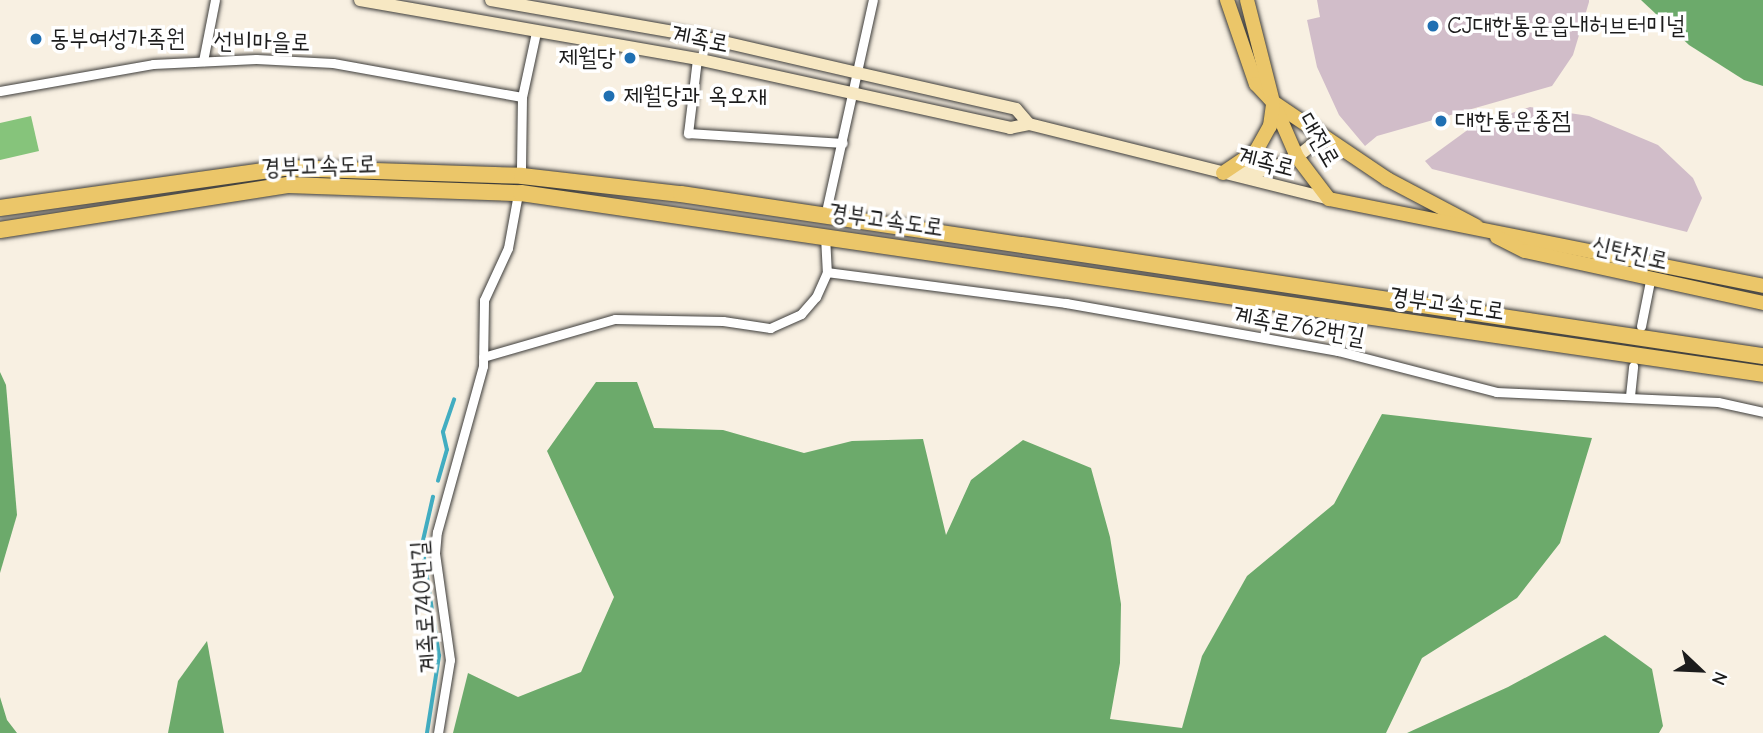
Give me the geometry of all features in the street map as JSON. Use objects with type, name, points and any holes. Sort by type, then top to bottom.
[{"type":"highway","name":"경부고속도로","points":[[0,208],[285,168],[522,176],[681,194],[1763,356]]},
{"type":"highway","name":"경부고속도로","points":[[0,230],[288,185],[521,193],[1763,374]]},
{"type":"main road","name":"계족로","points":[[360,0],[697,59],[1010,128],[1030,124],[1329,200]]},
{"type":"main road","name":"계족로","points":[[491,0],[702,37],[1016,109],[1030,124]]},
{"type":"main road","name":"대전로","points":[[1227,0],[1251,73],[1273,102]]},
{"type":"main road","name":"대전로","points":[[1247,0],[1273,102],[1297,158],[1329,200]]},
{"type":"main road","points":[[1223,173],[1256,151],[1270,126],[1273,102],[1387,179],[1491,234]]},
{"type":"main road","points":[[1223,173],[1267,170],[1297,158],[1323,136]]},
{"type":"main road","name":"신탄진로","points":[[1329,200],[1491,234],[1526,236],[1763,286]]},
{"type":"main road","name":"신탄진로","points":[[1491,234],[1525,251],[1650,281],[1763,303]]},
{"type":"street","points":[[203,61],[215,0]]},
{"type":"street","points":[[827,207],[873,0]]},
{"type":"street","points":[[521,168],[522,97],[536,32]]},
{"type":"street","points":[[697,59],[688,134],[843,144]]},
{"type":"street","name":"선비마을로","points":[[0,91],[153,64],[203,61],[333,63],[522,97]]},
{"type":"street","name":"계족로740번길","points":[[438,733],[450,660],[435,553],[437,532],[483,357],[484,300],[508,248],[517,199]]},
{"type":"street","points":[[483,357],[615,319],[676,320],[769,328],[800,314],[816,298],[827,272],[825,236]]},
{"type":"street","name":"계족로762번길","points":[[827,272],[1066,303],[1338,351],[1496,392],[1630,396],[1736,403],[1763,412]]},
{"type":"street","points":[[1641,326],[1650,281]]},
{"type":"street","points":[[1630,396],[1633,366]]},
{"type":"shaded area","points":[[1317,0],[1589,2],[1573,55],[1552,86],[1377,136],[1365,146],[1339,115],[1317,67],[1307,20],[1320,17]]},
{"type":"shaded area","points":[[1530,107],[1589,116],[1658,145],[1693,178],[1702,198],[1687,232],[1432,169],[1425,161],[1473,126]]},
{"type":"green space","points":[[1641,0],[1763,0],[1763,86],[1744,80],[1689,45]]},
{"type":"green space","points":[[31,116],[39,151],[0,160],[0,123]]},
{"type":"green space","points":[[0,372],[6,385],[17,515],[0,573]]},
{"type":"green space","points":[[596,382],[637,382],[654,428],[723,430],[804,453],[852,441],[923,439],[946,535],[971,480],[1023,440],[1091,468],[1110,537],[1121,604],[1120,663],[1110,719],[1182,728],[1202,656],[1247,576],[1334,504],[1382,414],[1592,438],[1560,543],[1517,598],[1422,658],[1386,733],[453,733],[468,673],[518,697],[581,672],[614,597],[547,451]]},
{"type":"green space","points":[[1605,635],[1652,669],[1663,726],[1659,733],[1407,733],[1508,687]]},
{"type":"green space","points":[[207,641],[224,733],[168,733],[178,681]]},
{"type":"green space","points":[[0,697],[7,720],[17,733],[0,733]]},
{"type":"waterway","points":[[438,481],[447,450],[443,432],[454,400]]},
{"type":"waterway","points":[[427,733],[439,656],[422,545],[433,497]]},
{"type":"place","name":"CJ대한통운읍내허브터미널","points":[[1433,26]]},
{"type":"place","name":"동부여성가족원","points":[[36,39]]},
{"type":"place","name":"제월당","points":[[630,58]]},
{"type":"place","name":"제월당과 옥오재","points":[[609,96]]},
{"type":"place","name":"대한통운종점","points":[[1441,121]]}]
